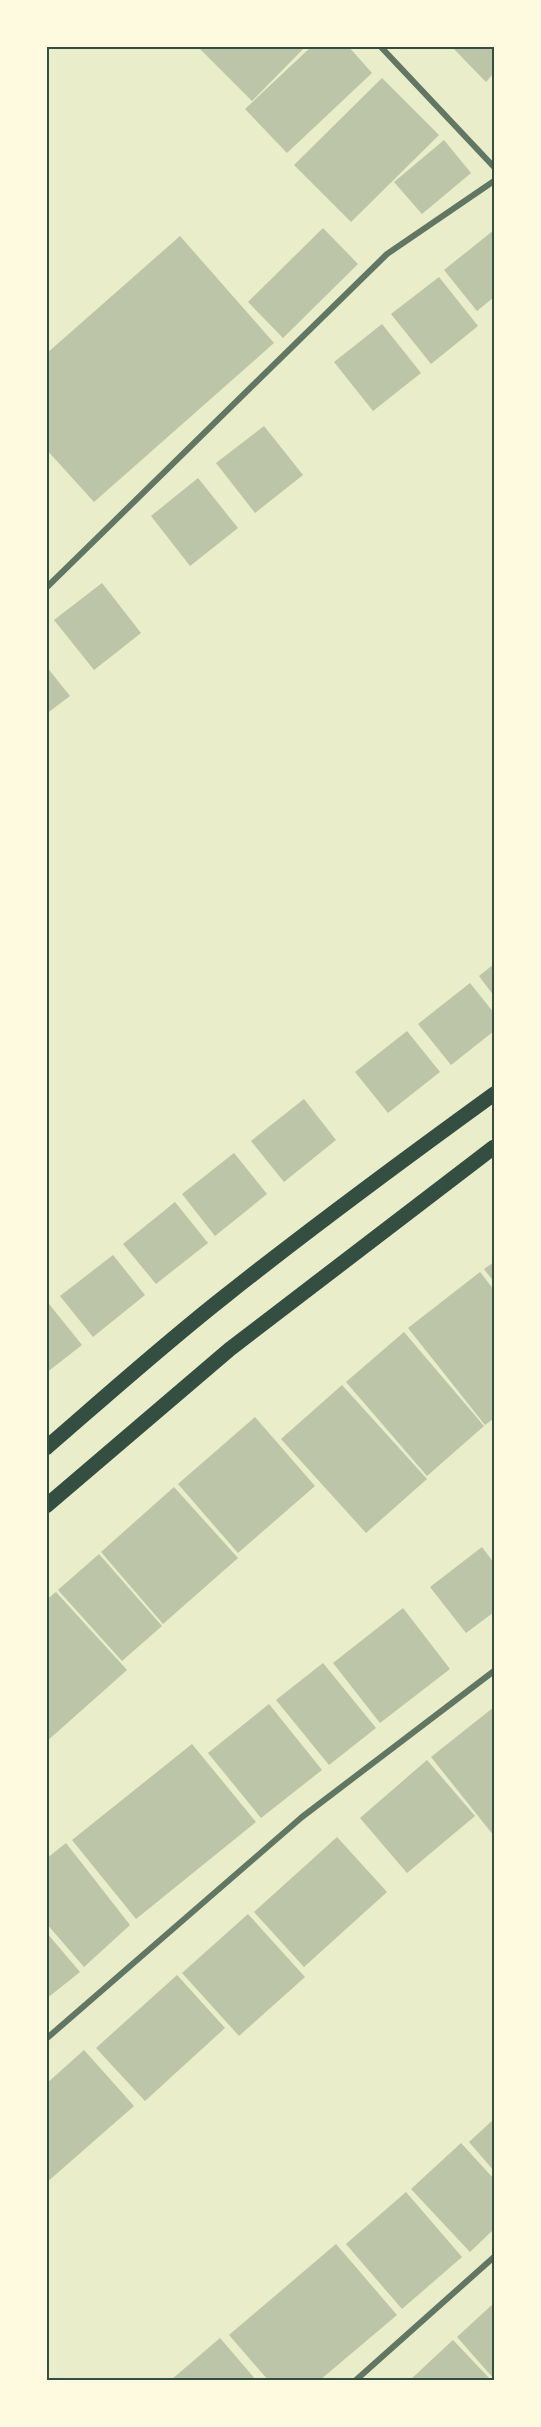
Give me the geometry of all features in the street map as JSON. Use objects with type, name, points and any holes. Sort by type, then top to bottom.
[{"type":"main road","points":[[46,1448],[223,1297],[383,1174],[495,1094]]},
{"type":"main road","points":[[46,1506],[230,1349],[495,1147]]},
{"type":"street","points":[[380,46],[495,167]]},
{"type":"street","points":[[46,588],[387,254],[495,181]]},
{"type":"street","points":[[46,2039],[303,1816],[495,1671]]},
{"type":"street","points":[[356,2380],[495,2257]]},
{"type":"building","points":[[197,46],[306,46],[252,101]]},
{"type":"building","points":[[312,46],[348,46],[372,73],[287,153],[245,109]]},
{"type":"building","points":[[451,46],[494,46],[494,73],[486,82]]},
{"type":"building","points":[[382,78],[439,135],[351,222],[294,165]]},
{"type":"building","points":[[444,140],[471,173],[422,214],[394,182]]},
{"type":"building","points":[[323,228],[358,264],[283,338],[248,302]]},
{"type":"building","points":[[494,230],[494,297],[477,311],[444,270]]},
{"type":"building","points":[[180,236],[274,343],[94,502],[46,449],[46,354]]},
{"type":"building","points":[[439,277],[478,326],[431,364],[391,314]]},
{"type":"building","points":[[382,324],[421,373],[373,411],[334,362]]},
{"type":"building","points":[[264,426],[303,475],[255,513],[216,463]]},
{"type":"building","points":[[198,478],[238,528],[190,566],[151,516]]},
{"type":"building","points":[[102,583],[141,633],[94,670],[54,620]]},
{"type":"building","points":[[46,666],[70,696],[46,714]]},
{"type":"building","points":[[494,964],[494,996],[479,976]]},
{"type":"building","points":[[470,983],[494,1013],[494,1031],[451,1065],[418,1024]]},
{"type":"building","points":[[407,1031],[440,1072],[388,1113],[355,1072]]},
{"type":"building","points":[[304,1099],[336,1140],[284,1182],[251,1141]]},
{"type":"building","points":[[234,1153],[267,1194],[215,1236],[182,1194]]},
{"type":"building","points":[[175,1202],[208,1243],[156,1284],[123,1244]]},
{"type":"building","points":[[113,1255],[145,1295],[93,1337],[60,1296]]},
{"type":"building","points":[[494,1262],[494,1282],[484,1269]]},
{"type":"building","points":[[480,1272],[494,1290],[494,1418],[485,1425],[408,1328]]},
{"type":"building","points":[[49,1304],[82,1345],[46,1373],[46,1307]]},
{"type":"building","points":[[404,1332],[484,1426],[427,1476],[346,1382]]},
{"type":"building","points":[[342,1385],[427,1479],[366,1533],[281,1439]]},
{"type":"building","points":[[255,1417],[315,1486],[238,1553],[178,1484]]},
{"type":"building","points":[[174,1487],[238,1558],[163,1624],[101,1552]]},
{"type":"building","points":[[482,1547],[494,1563],[494,1612],[466,1633],[430,1587]]},
{"type":"building","points":[[99,1554],[162,1626],[122,1661],[58,1590]]},
{"type":"building","points":[[56,1592],[127,1670],[46,1742],[46,1600]]},
{"type":"building","points":[[403,1608],[450,1669],[380,1723],[333,1663]]},
{"type":"building","points":[[323,1663],[376,1728],[329,1765],[276,1700]]},
{"type":"building","points":[[269,1704],[322,1770],[261,1818],[208,1753]]},
{"type":"building","points":[[494,1707],[494,1836],[431,1757]]},
{"type":"building","points":[[192,1744],[256,1822],[136,1919],[72,1840]]},
{"type":"building","points":[[427,1760],[475,1816],[407,1873],[360,1818]]},
{"type":"building","points":[[337,1837],[387,1892],[304,1967],[254,1912]]},
{"type":"building","points":[[66,1843],[130,1925],[84,1967],[46,1923],[46,1859]]},
{"type":"building","points":[[248,1914],[305,1977],[239,2036],[182,1973]]},
{"type":"building","points":[[46,1932],[80,1972],[46,1999]]},
{"type":"building","points":[[177,1975],[225,2028],[145,2101],[96,2048]]},
{"type":"building","points":[[84,2050],[134,2106],[46,2183],[46,2084]]},
{"type":"building","points":[[494,2119],[494,2171],[469,2142]]},
{"type":"building","points":[[461,2143],[494,2179],[494,2229],[470,2252],[411,2189]]},
{"type":"building","points":[[406,2192],[462,2257],[402,2309],[346,2244]]},
{"type":"building","points":[[336,2244],[397,2315],[320,2380],[268,2380],[229,2335]]},
{"type":"building","points":[[494,2303],[494,2379],[457,2337]]},
{"type":"building","points":[[220,2338],[256,2380],[171,2380]]},
{"type":"building","points":[[453,2340],[491,2380],[410,2380]]}]
